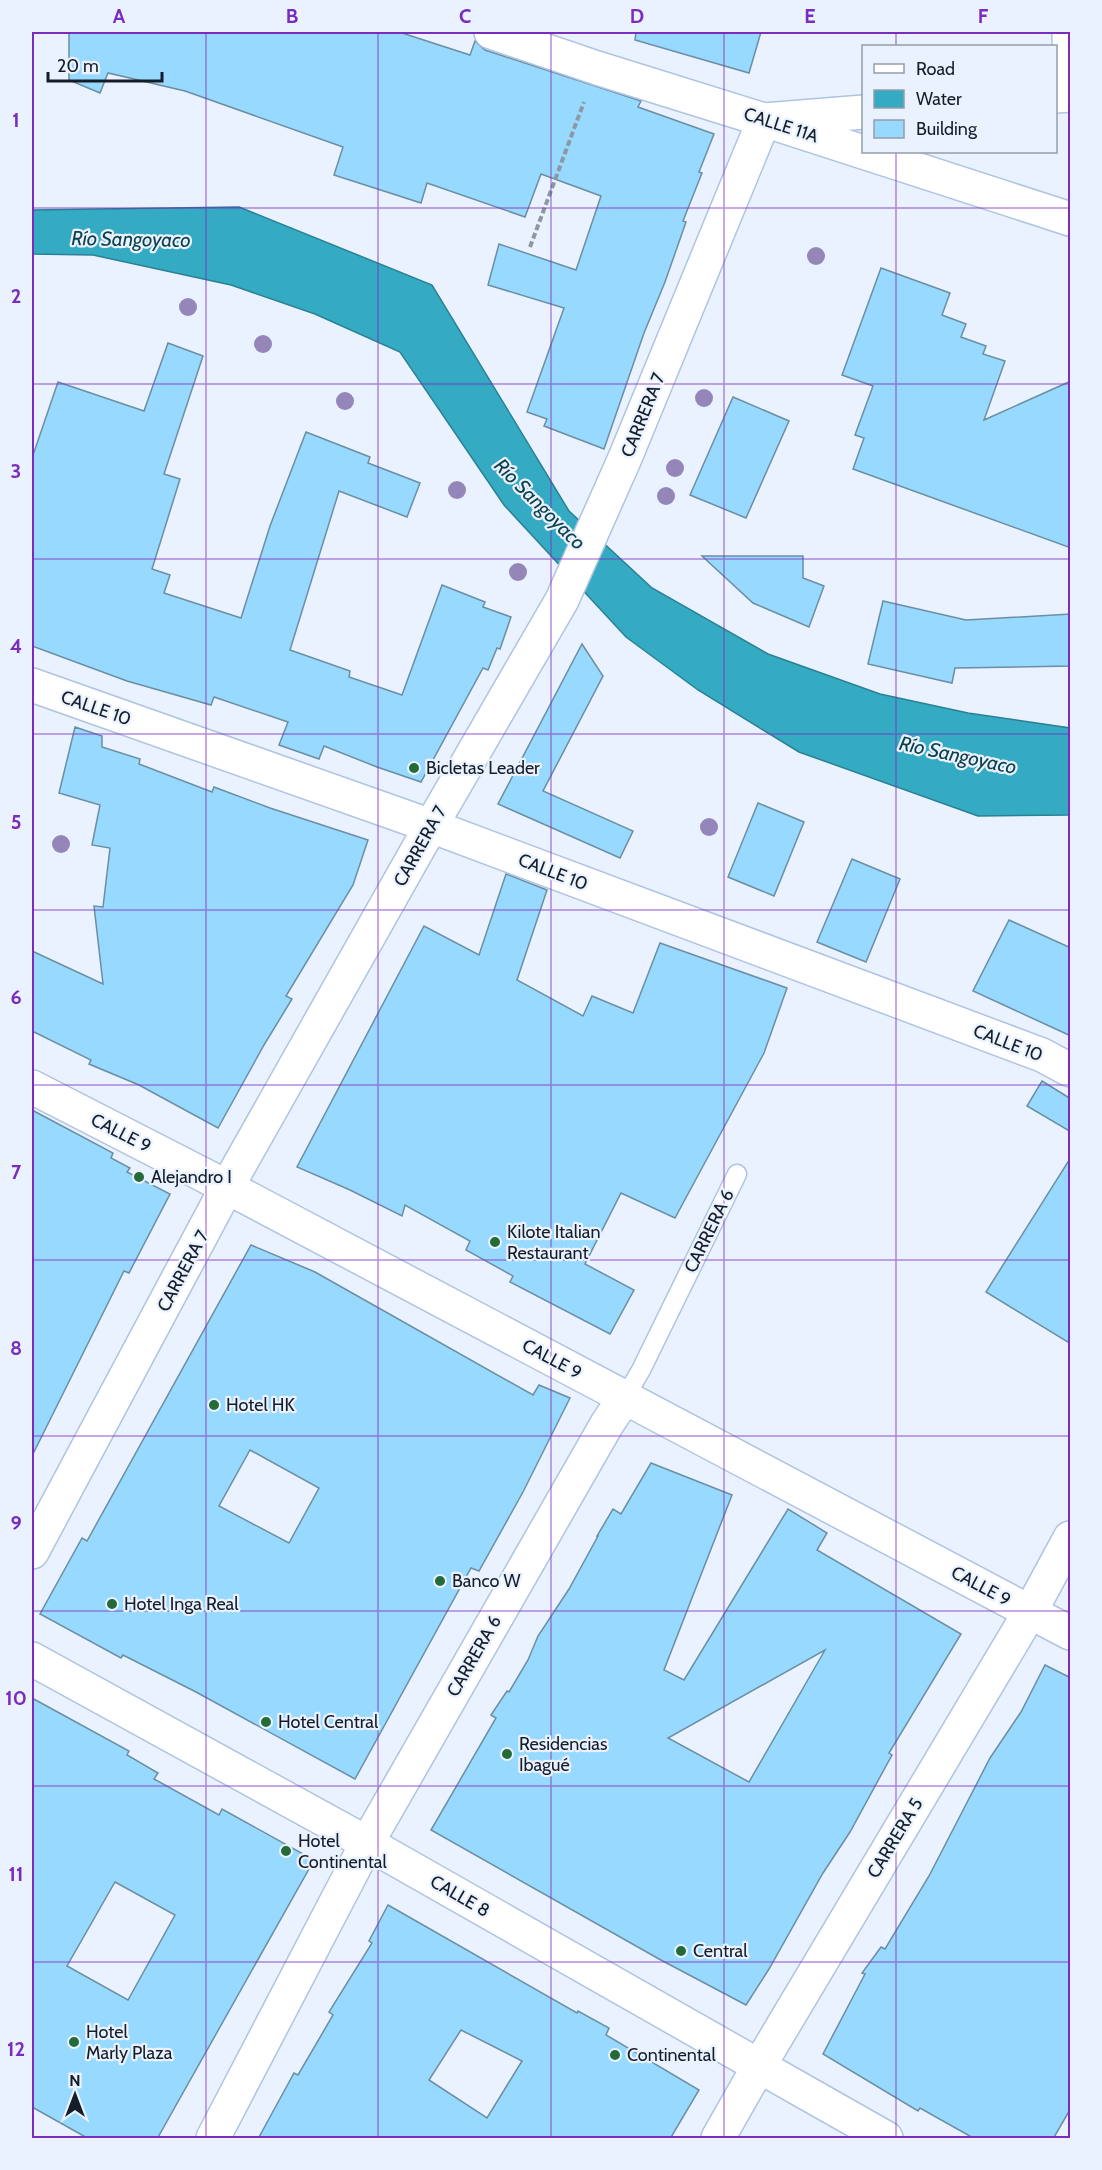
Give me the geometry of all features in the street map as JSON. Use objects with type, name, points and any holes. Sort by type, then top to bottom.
[{"type":"main road","name":"CALLE 11A","points":[[491,32],[862,152]]},
{"type":"main road","points":[[1070,32],[1070,95]]},
{"type":"main road","points":[[764,120],[862,112]]},
{"type":"main road","name":"CARRERA 7","points":[[32,1552],[227,1187],[562,600],[625,458],[764,120]]},
{"type":"main road","name":"CALLE 11A","points":[[866,153],[1071,219]]},
{"type":"main road","name":"CALLE 10","points":[[32,686],[431,826],[1042,1055],[1071,1070]]},
{"type":"main road","name":"CALLE 9","points":[[32,1087],[227,1187],[1071,1633]]},
{"type":"main road","name":"CARRERA 6","points":[[213,2139],[367,1843],[607,1424],[625,1397]]},
{"type":"main road","name":"CARRERA 5","points":[[718,2139],[759,2066],[1030,1612],[1071,1538]]},
{"type":"main road","name":"CALLE 8","points":[[32,1659],[367,1843],[886,2139]]},
{"type":"lane","name":"CARRERA 6","points":[[625,1397],[641,1370],[737,1174]]},
{"type":"path","points":[[530,248],[597,68]]},
{"type":"water","name":"Río Sangoyaco","points":[[239,207],[432,285],[569,511],[652,588],[768,654],[880,694],[968,713],[1070,728],[1070,815],[978,816],[799,752],[698,690],[626,637],[504,505],[400,352],[315,314],[231,285],[93,255],[32,254],[32,210]]},
{"type":"building","points":[[69,32],[399,32],[470,55],[475,41],[485,50],[641,101],[638,107],[714,134],[683,221],[686,222],[604,449],[544,426],[547,419],[527,412],[564,308],[488,285],[499,244],[576,270],[601,196],[541,174],[525,217],[427,183],[421,203],[334,175],[343,147],[185,91],[108,73],[100,93],[69,80]]},
{"type":"building","points":[[636,32],[761,32],[749,73],[635,40]]},
{"type":"building","points":[[881,268],[950,293],[942,315],[966,324],[961,337],[986,346],[983,354],[1005,361],[984,420],[1071,381],[1071,548],[853,469],[864,438],[855,435],[873,386],[842,375]]},
{"type":"building","points":[[168,343],[203,356],[164,474],[180,479],[152,569],[170,575],[164,593],[241,618],[270,526],[306,432],[370,457],[368,463],[420,483],[407,517],[339,491],[290,650],[350,671],[349,677],[402,695],[442,585],[485,602],[483,607],[511,617],[500,649],[497,648],[488,670],[483,668],[421,782],[324,746],[319,759],[279,745],[288,722],[214,697],[211,705],[127,681],[32,646],[32,458],[58,382],[144,411]]},
{"type":"building","points":[[733,397],[789,421],[746,518],[690,495]]},
{"type":"building","points":[[702,556],[803,556],[803,578],[824,586],[809,627],[753,603]]},
{"type":"building","points":[[883,601],[966,620],[1071,614],[1071,666],[955,668],[952,683],[868,664]]},
{"type":"building","points":[[582,644],[603,676],[543,791],[633,831],[620,858],[498,804]]},
{"type":"building","points":[[75,727],[102,736],[102,747],[140,759],[139,764],[212,792],[214,787],[368,840],[353,885],[286,996],[292,999],[218,1128],[139,1085],[89,1064],[91,1060],[32,1031],[32,951],[103,984],[94,906],[103,907],[110,848],[92,845],[100,805],[59,793]]},
{"type":"building","points":[[758,803],[804,822],[774,896],[728,877]]},
{"type":"building","points":[[852,859],[900,879],[866,962],[817,942]]},
{"type":"building","points":[[506,874],[547,890],[517,980],[583,1016],[592,996],[633,1013],[660,943],[787,988],[764,1053],[675,1218],[621,1193],[585,1264],[634,1290],[610,1334],[510,1282],[513,1276],[466,1250],[470,1241],[405,1205],[402,1216],[297,1167],[424,926],[479,955]]},
{"type":"building","points":[[1009,920],[1071,948],[1071,1036],[973,991]]},
{"type":"building","points":[[1042,1081],[1071,1099],[1071,1132],[1027,1106]]},
{"type":"building","points":[[32,1110],[113,1153],[111,1158],[130,1168],[127,1172],[170,1194],[129,1273],[124,1271],[32,1456]]},
{"type":"building","points":[[1071,1157],[1071,1344],[986,1292]]},
{"type":"building","points":[[251,1245],[315,1272],[533,1395],[539,1385],[570,1398],[523,1492],[479,1571],[471,1568],[355,1779],[196,1692],[123,1655],[121,1658],[40,1614],[82,1538],[87,1541]],"holes":[[[250,1450],[319,1488],[289,1543],[219,1506]]]},
{"type":"building","points":[[651,1463],[732,1495],[664,1670],[684,1680],[788,1509],[827,1533],[817,1550],[961,1634],[889,1753],[892,1755],[850,1832],[823,1873],[746,2005],[659,1959],[431,1830],[496,1718],[491,1715],[507,1691],[509,1692],[528,1660],[538,1636],[569,1589],[613,1509],[621,1514]],"holes":[[[825,1650],[749,1782],[668,1738]]]},
{"type":"building","points":[[1045,1665],[1071,1678],[1071,2108],[1053,2139],[975,2139],[920,2108],[918,2111],[823,2054],[865,1974],[862,1973],[881,1947],[885,1949],[929,1876],[990,1758],[1021,1712]]},
{"type":"building","points":[[32,1698],[129,1751],[127,1755],[158,1773],[154,1779],[219,1815],[222,1809],[314,1860],[157,2139],[89,2139],[32,2107]],"holes":[[[115,1882],[175,1915],[128,2000],[67,1966]]]},
{"type":"building","points":[[388,1905],[577,2013],[578,2011],[609,2028],[606,2035],[699,2090],[670,2139],[258,2139],[294,2073],[298,2075],[333,2015],[329,2012],[372,1943],[369,1941]],"holes":[[[461,2030],[522,2061],[487,2118],[429,2080]]]},
{"type":"place","name":"Bicletas Leader","points":[[414,768]]},
{"type":"place","name":"Alejandro I","points":[[139,1177]]},
{"type":"place","name":"Kilote Italian Restaurant","points":[[495,1242]]},
{"type":"place","name":"Hotel HK","points":[[214,1405]]},
{"type":"place","name":"Banco W","points":[[440,1581]]},
{"type":"place","name":"Hotel Inga Real","points":[[112,1604]]},
{"type":"place","name":"Hotel Central","points":[[266,1722]]},
{"type":"place","name":"Residencias Ibagué","points":[[507,1754]]},
{"type":"place","name":"Hotel Continental","points":[[286,1851]]},
{"type":"place","name":"Central","points":[[681,1951]]},
{"type":"place","name":"Hotel Marly Plaza","points":[[74,2042]]},
{"type":"place","name":"Continental","points":[[615,2055]]}]
